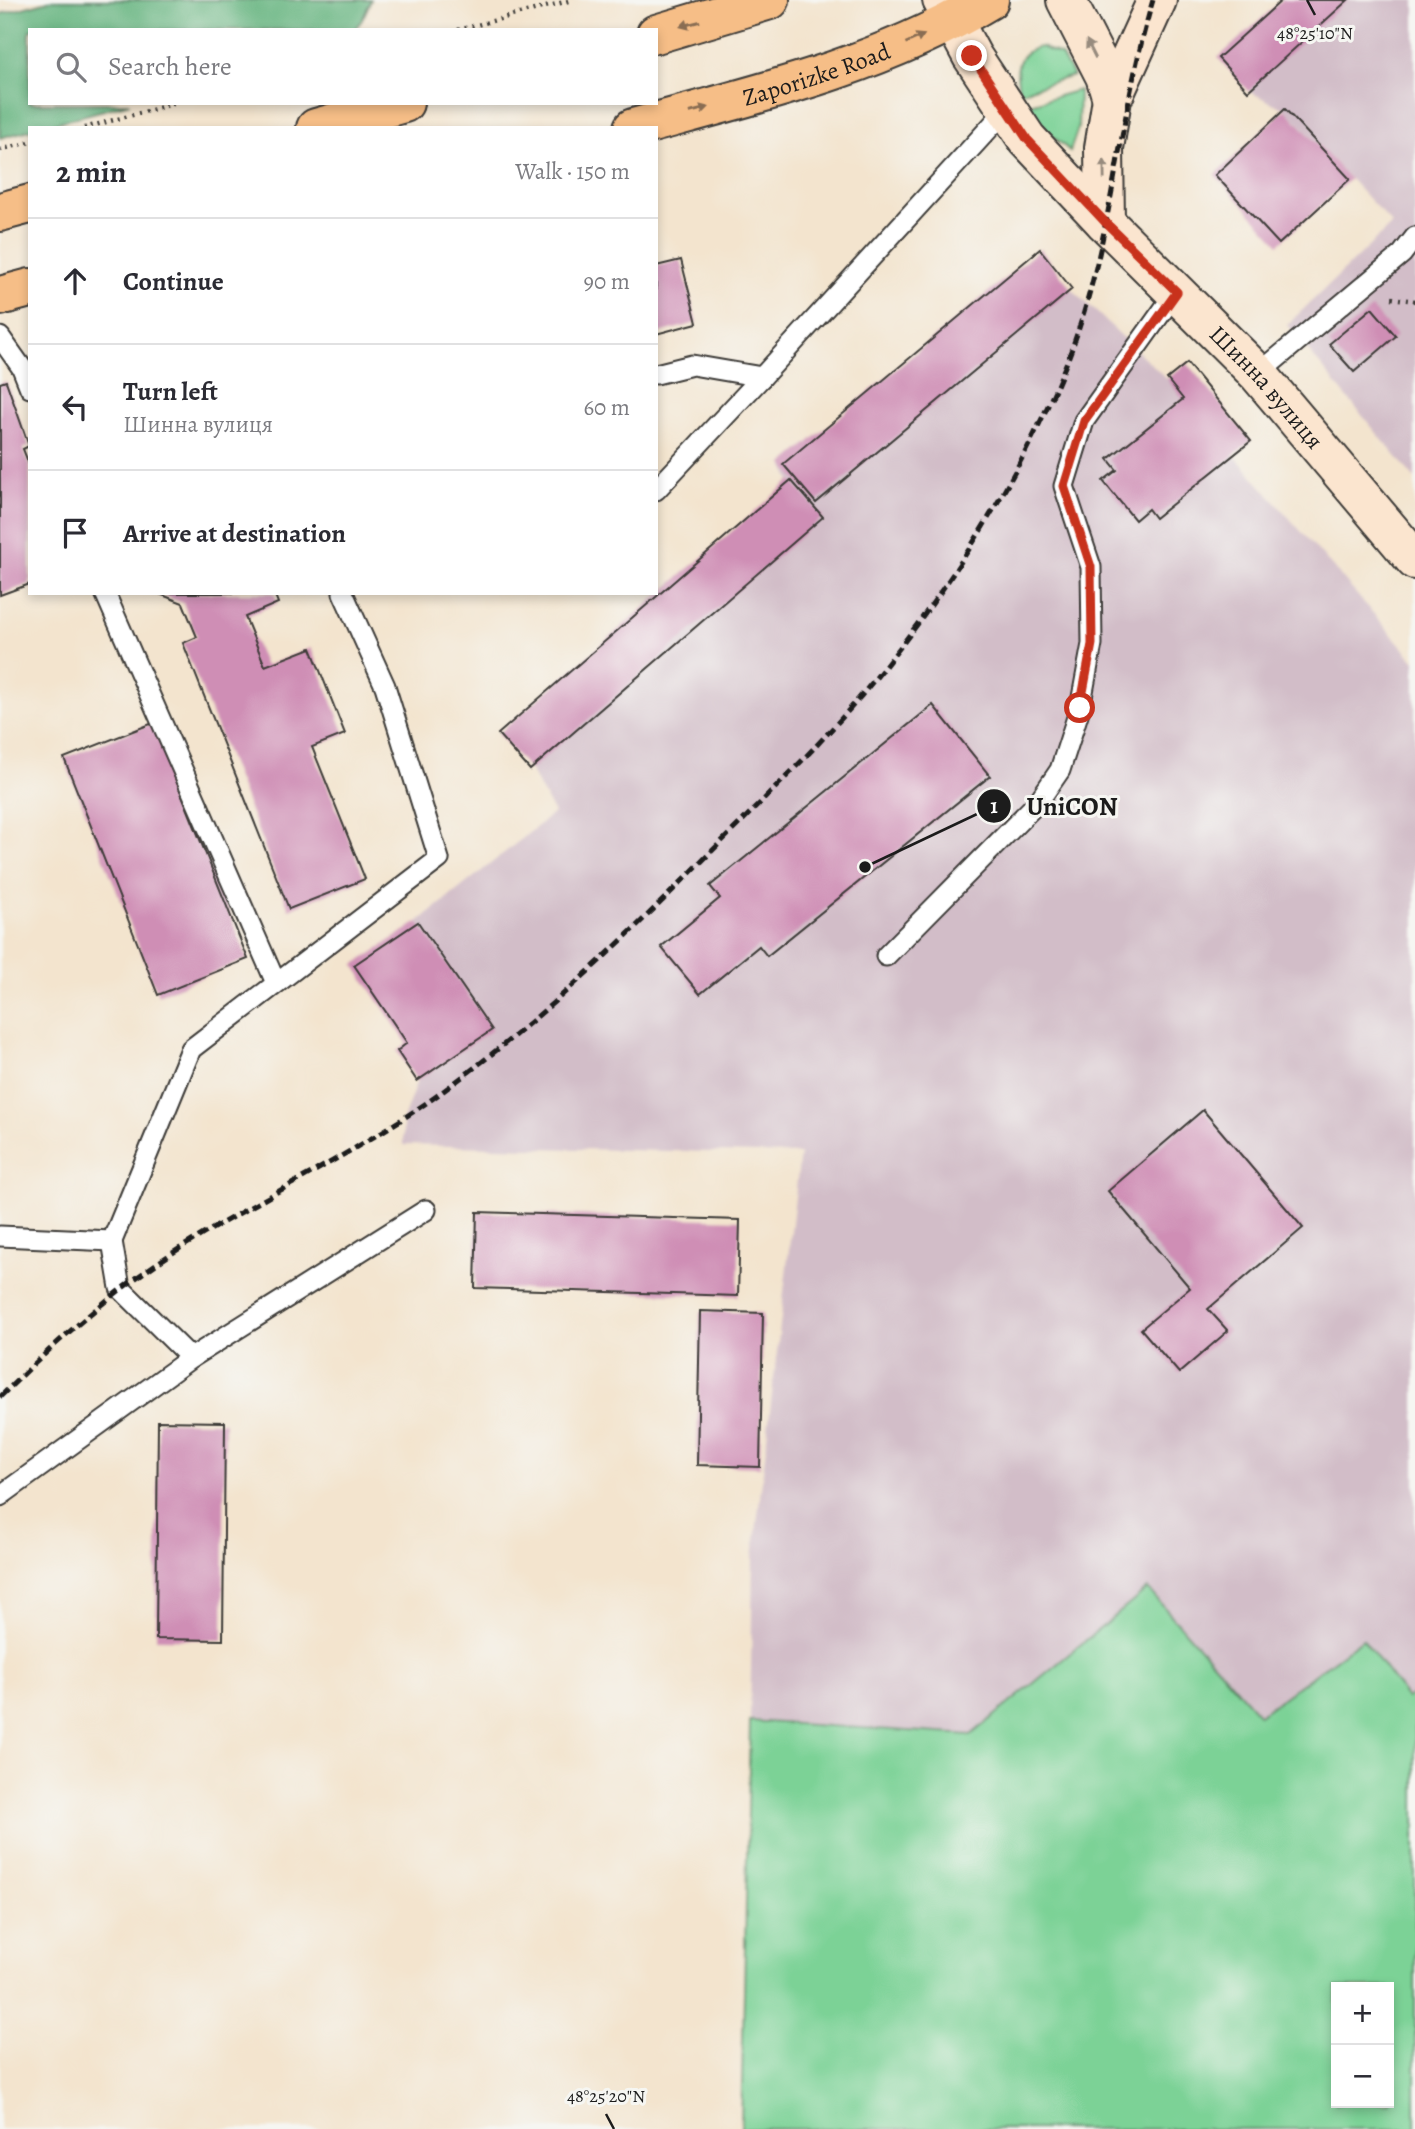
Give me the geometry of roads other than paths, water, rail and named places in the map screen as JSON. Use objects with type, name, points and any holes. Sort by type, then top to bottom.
[{"type":"main road","points":[[658,33],[770,0]]},
{"type":"main road","name":"Zaporizke Road","points":[[640,126],[771,90],[874,57],[948,11],[989,0]]},
{"type":"main road","points":[[323,126],[397,105]]},
{"type":"main road","points":[[0,212],[28,205]]},
{"type":"main road","points":[[0,296],[28,289]]},
{"type":"street","points":[[1066,0],[1105,76],[1112,99]]},
{"type":"street","points":[[1105,222],[1104,148],[1112,99],[1157,0]]},
{"type":"street","name":"Шинна вулиця","points":[[948,11],[1006,110],[1027,139],[1105,222],[1258,374],[1415,560]]},
{"type":"lane","points":[[658,488],[1006,110]]},
{"type":"lane","points":[[1258,374],[1402,254],[1415,237]]},
{"type":"lane","points":[[886,956],[1038,802],[1060,770],[1080,708],[1092,644],[1091,567],[1064,486],[1084,421],[1177,292]]},
{"type":"lane","points":[[0,337],[22,368],[28,383]]},
{"type":"lane","points":[[658,374],[692,365],[762,377]]},
{"type":"lane","points":[[106,595],[276,983]]},
{"type":"lane","points":[[191,1358],[120,1289],[112,1241],[191,1049],[439,859],[385,686],[343,595]]},
{"type":"lane","points":[[0,1496],[191,1358],[426,1210]]},
{"type":"lane","points":[[0,1236],[112,1241]]},
{"type":"railway","points":[[0,1397],[87,1317],[157,1263],[379,1134],[442,1092],[514,1036],[646,917],[825,737],[861,696],[919,622],[973,544],[1020,461],[1061,376],[1092,284],[1130,94],[1153,0]]},
{"type":"place","name":"UniCON","points":[[865,867]]}]
